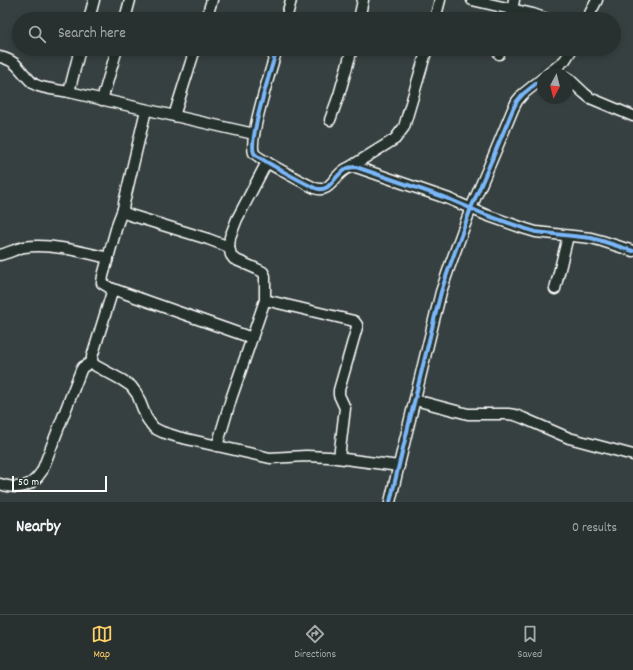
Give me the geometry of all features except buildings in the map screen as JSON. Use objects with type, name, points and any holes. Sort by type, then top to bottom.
[{"type":"street","points":[[91,12],[94,0]]},
{"type":"street","points":[[127,12],[130,0]]},
{"type":"street","points":[[208,12],[212,0]]},
{"type":"street","points":[[288,12],[291,0]]},
{"type":"street","points":[[360,12],[363,0]]},
{"type":"street","points":[[437,12],[440,0]]},
{"type":"street","points":[[472,0],[525,12]]},
{"type":"street","points":[[591,12],[597,0]]},
{"type":"street","points":[[69,92],[78,56]]},
{"type":"street","points":[[102,100],[115,56]]},
{"type":"street","points":[[174,116],[193,56]]},
{"type":"street","points":[[276,56],[254,134],[254,153],[257,157],[319,190],[324,189],[347,168],[350,168],[395,139],[404,127],[425,56]]},
{"type":"street","points":[[330,120],[350,56]]},
{"type":"street","points":[[559,68],[568,56]]},
{"type":"street","points":[[0,57],[14,62],[30,81],[40,86],[254,134]]},
{"type":"street","points":[[390,502],[441,292],[471,208],[513,109],[523,94],[537,83]]},
{"type":"street","points":[[573,83],[590,98],[633,116]]},
{"type":"street","points":[[146,110],[123,209],[118,222],[102,284],[252,338]]},
{"type":"street","points":[[217,446],[231,399],[265,300],[265,276],[263,272],[234,259],[231,255],[229,246],[230,237],[237,219],[267,162]]},
{"type":"street","points":[[350,168],[356,168],[449,199],[486,215],[536,232],[602,241],[633,251]]},
{"type":"street","points":[[123,209],[124,213],[229,246]]},
{"type":"street","points":[[555,290],[568,236]]},
{"type":"street","points":[[0,255],[24,247],[45,246],[108,258]]},
{"type":"street","points":[[113,289],[92,357],[92,362],[96,366],[131,386],[137,394],[146,417],[154,428],[178,437],[270,458],[317,456],[399,466]]},
{"type":"street","points":[[265,300],[356,322],[357,327],[339,390],[339,394],[345,408],[339,458]]},
{"type":"street","points":[[0,484],[11,487],[21,487],[30,484],[37,478],[42,471],[81,370],[83,367],[92,362]]},
{"type":"street","points":[[415,400],[468,414],[515,415],[570,438],[632,453]]},
{"type":"cycle path","points":[[275,56],[257,119],[253,145],[254,153],[272,165],[310,186],[320,189],[324,188],[349,167],[356,167],[449,199],[486,215],[526,229],[536,232],[591,238],[633,251]]},
{"type":"cycle path","points":[[390,502],[441,292],[449,268],[471,208],[513,109],[523,94],[537,83]]}]
